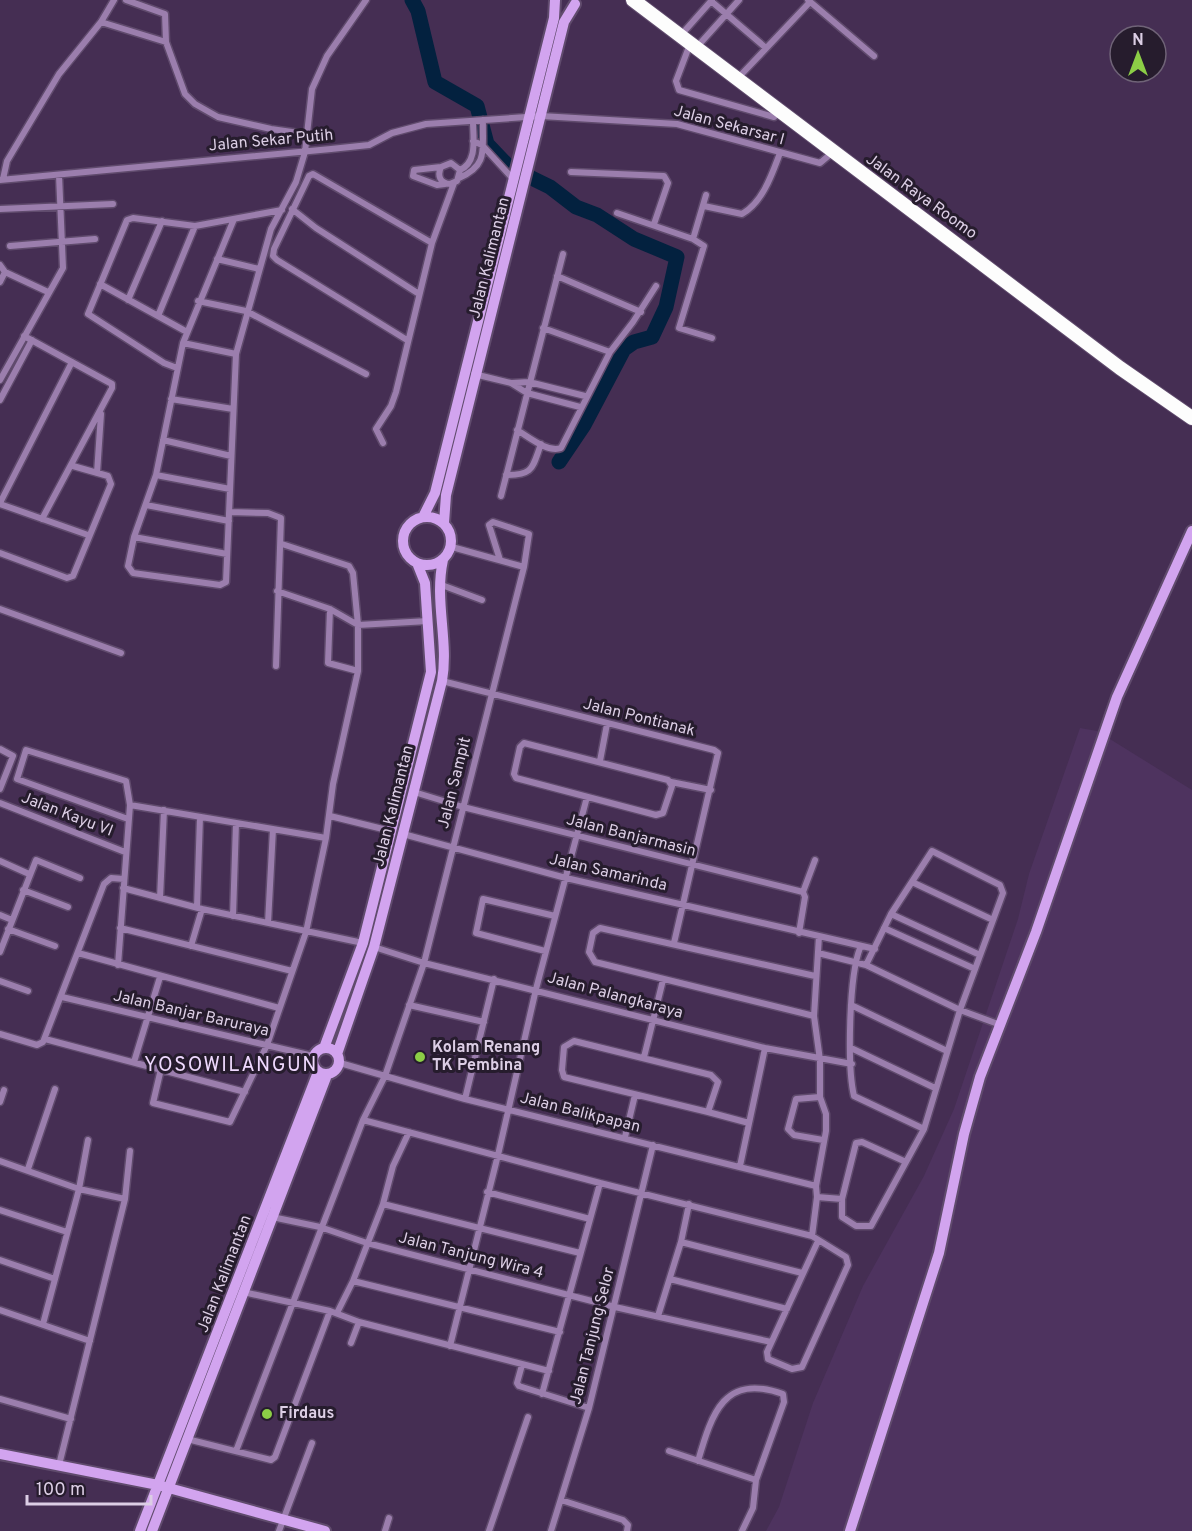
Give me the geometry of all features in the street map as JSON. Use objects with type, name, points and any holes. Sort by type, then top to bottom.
[{"type":"highway","name":"Jalan Raya Roomo","points":[[633,0],[1120,368],[1192,418]]},
{"type":"main road","points":[[556,0],[566,6],[577,2]]},
{"type":"main road","name":"Jalan Kalimantan","points":[[423,517],[435,493],[470,373],[535,116],[556,0]]},
{"type":"main road","name":"Jalan Kalimantan","points":[[535,116],[564,22],[577,2]]},
{"type":"main road","name":"Jalan Kalimantan","points":[[444,523],[444,503],[470,373]]},
{"type":"main road","points":[[423,517],[431,517],[444,523],[452,538],[452,547],[442,560],[435,564],[417,563],[406,552],[403,537],[410,524],[423,517]]},
{"type":"main road","points":[[850,1531],[939,1253],[964,1134],[998,1024],[1036,932],[1117,697],[1192,531]]},
{"type":"main road","name":"Jalan Kalimantan","points":[[338,1058],[368,945],[396,861],[442,681],[444,663],[439,583],[442,560]]},
{"type":"main road","name":"Jalan Kalimantan","points":[[324,1048],[368,945],[384,858],[431,672],[425,583],[417,563]]},
{"type":"main road","points":[[418,728],[430,730]]},
{"type":"main road","points":[[384,858],[396,861]]},
{"type":"main road","points":[[324,1048],[338,1058],[335,1071],[322,1074],[313,1065],[313,1056],[324,1048]]},
{"type":"main road","name":"Jalan Kalimantan","points":[[163,1487],[322,1074]]},
{"type":"main road","name":"Jalan Kalimantan","points":[[163,1487],[187,1439],[216,1349],[243,1292],[268,1215]]},
{"type":"main road","points":[[0,1454],[163,1487],[325,1531]]},
{"type":"main road","points":[[140,1531],[163,1487]]},
{"type":"main road","points":[[152,1531],[163,1487]]},
{"type":"street","points":[[1,180],[7,161],[59,74],[101,22],[114,0]]},
{"type":"street","points":[[126,0],[165,15],[166,42],[185,94],[203,110],[218,117],[306,134]]},
{"type":"street","points":[[234,219],[198,301],[183,344],[156,475],[134,537],[128,566],[133,573],[224,584],[236,354],[246,311],[271,230],[296,182],[305,152],[312,88],[319,70],[366,0]]},
{"type":"street","points":[[766,48],[712,0],[688,43],[676,81],[679,90],[774,117],[779,111]]},
{"type":"street","points":[[688,43],[728,15],[739,0]]},
{"type":"street","points":[[737,79],[809,1],[874,56]]},
{"type":"street","points":[[101,22],[166,42]]},
{"type":"street","name":"Jalan Sekar Putih","points":[[1,180],[369,145],[392,133],[426,124],[535,116]]},
{"type":"street","name":"Jalan Sekarsar I","points":[[535,116],[677,124],[820,164],[833,152]]},
{"type":"street","points":[[460,170],[451,163],[441,167],[414,170],[413,176],[437,185],[457,181],[477,169],[481,162],[483,120]]},
{"type":"street","points":[[383,443],[375,429],[391,406],[432,243],[460,170],[470,164],[474,121]]},
{"type":"street","points":[[473,141],[483,145],[518,181]]},
{"type":"street","points":[[704,206],[742,214],[750,210],[772,174],[780,153]]},
{"type":"street","points":[[441,167],[439,177],[446,184]]},
{"type":"street","points":[[571,171],[664,176],[668,183],[654,224]]},
{"type":"street","points":[[407,340],[273,256],[279,235],[309,176],[313,174],[432,243]]},
{"type":"street","points":[[0,380],[63,268],[58,175]]},
{"type":"street","points":[[693,239],[706,195]]},
{"type":"street","points":[[0,209],[113,204]]},
{"type":"street","points":[[292,209],[316,228],[419,294]]},
{"type":"street","points":[[177,368],[90,317],[89,309],[130,218],[195,226],[282,210]]},
{"type":"street","points":[[617,213],[654,224],[693,239],[704,246],[679,328],[712,338]]},
{"type":"street","points":[[128,300],[162,221]]},
{"type":"street","points":[[158,316],[195,226]]},
{"type":"street","points":[[10,246],[95,239]]},
{"type":"street","points":[[501,496],[563,254]]},
{"type":"street","points":[[217,259],[259,269]]},
{"type":"street","points":[[0,265],[5,272],[48,292]]},
{"type":"street","points":[[0,282],[5,272]]},
{"type":"street","points":[[557,276],[640,312]]},
{"type":"street","points":[[100,284],[187,332]]},
{"type":"street","points":[[517,430],[554,450],[561,448],[585,396],[610,351],[640,312],[656,286]]},
{"type":"street","points":[[198,301],[246,311],[366,374]]},
{"type":"street","points":[[543,328],[610,351]]},
{"type":"street","points":[[24,336],[112,384],[73,466],[42,519]]},
{"type":"street","points":[[0,400],[32,340]]},
{"type":"street","points":[[183,344],[236,354]]},
{"type":"street","points":[[72,362],[0,503],[88,535]]},
{"type":"street","points":[[470,373],[511,383],[529,382],[585,396]]},
{"type":"street","points":[[511,383],[526,393],[580,407]]},
{"type":"street","points":[[171,399],[233,409]]},
{"type":"street","points":[[97,473],[102,409]]},
{"type":"street","points":[[163,441],[231,456]]},
{"type":"street","points":[[506,475],[525,475],[542,444]]},
{"type":"street","points":[[0,553],[70,578],[111,484],[108,476],[73,466]]},
{"type":"street","points":[[156,475],[230,489]]},
{"type":"street","points":[[146,505],[229,521]]},
{"type":"street","points":[[229,512],[268,513],[281,518],[282,544],[277,591],[276,666]]},
{"type":"street","name":"Jalan Sampit","points":[[236,1451],[290,1304],[363,1119],[386,1077],[424,963],[490,694],[524,567],[529,534],[493,522],[489,525],[500,560]]},
{"type":"street","points":[[134,537],[227,555]]},
{"type":"street","points":[[161,1069],[152,1100],[155,1104],[230,1122],[267,1046],[306,932],[326,838],[333,784],[358,671],[358,626],[353,573],[349,566],[282,544]]},
{"type":"street","points":[[452,547],[524,567]]},
{"type":"street","points":[[439,583],[483,600]]},
{"type":"street","points":[[277,591],[330,609],[358,626],[429,621]]},
{"type":"street","points":[[0,609],[121,653]]},
{"type":"street","points":[[330,609],[328,663],[358,671]]},
{"type":"street","name":"Jalan Pontianak","points":[[442,681],[714,750],[718,753],[718,761],[674,943]]},
{"type":"street","points":[[600,761],[607,724]]},
{"type":"street","points":[[671,782],[663,813],[660,815],[587,797],[516,777],[514,774],[520,747],[524,743],[600,761],[671,782],[711,790]]},
{"type":"street","points":[[0,749],[13,756],[0,789]]},
{"type":"street","points":[[118,965],[130,805],[124,780],[29,749],[25,752],[17,776],[19,780],[128,819]]},
{"type":"street","name":"Jalan Banjarmasin","points":[[414,792],[576,836],[803,891]]},
{"type":"street","points":[[450,1346],[498,1155],[545,951],[587,797]]},
{"type":"street","name":"Jalan Kayu VI","points":[[0,803],[125,852]]},
{"type":"street","points":[[130,805],[326,838]]},
{"type":"street","points":[[160,898],[164,810]]},
{"type":"street","points":[[330,816],[391,831]]},
{"type":"street","points":[[191,946],[199,908],[200,817]]},
{"type":"street","points":[[233,916],[236,823]]},
{"type":"street","points":[[268,923],[273,829]]},
{"type":"street","name":"Jalan Samarinda","points":[[403,834],[566,878],[819,936],[860,948],[875,949]]},
{"type":"street","points":[[866,965],[891,914],[928,853],[935,852],[1000,885],[1003,893],[960,1011],[924,1130],[872,1226],[856,1226],[842,1217],[842,1199],[856,1143],[862,1142],[906,1162]]},
{"type":"street","points":[[0,952],[36,860],[80,878]]},
{"type":"street","points":[[799,933],[805,897],[803,891],[815,860]]},
{"type":"street","points":[[0,861],[29,874]]},
{"type":"street","points":[[0,1034],[37,1045],[45,1039],[106,880],[124,879]]},
{"type":"street","points":[[912,882],[993,920]]},
{"type":"street","name":"Jalan Palangkaraya","points":[[123,888],[233,916],[368,945],[424,963],[536,989],[765,1048],[820,1060],[852,1064]]},
{"type":"street","points":[[23,890],[68,907]]},
{"type":"street","points":[[545,951],[476,933],[483,899],[555,916]]},
{"type":"street","points":[[891,914],[980,956]]},
{"type":"street","points":[[0,915],[12,920]]},
{"type":"street","points":[[120,928],[292,971]]},
{"type":"street","points":[[814,1016],[595,962],[589,952],[593,933],[600,928],[815,976]]},
{"type":"street","points":[[885,928],[975,969]]},
{"type":"street","points":[[8,929],[55,946]]},
{"type":"street","points":[[812,1236],[826,1114],[820,1097],[820,1060],[814,1016],[819,936]]},
{"type":"street","points":[[860,948],[854,963],[851,1005],[854,1096],[924,1130]]},
{"type":"street","points":[[78,953],[279,1008]]},
{"type":"street","points":[[818,953],[866,965],[960,1011],[998,1024]]},
{"type":"street","points":[[134,1062],[160,977]]},
{"type":"street","points":[[465,1099],[494,979]]},
{"type":"street","points":[[644,1057],[663,980]]},
{"type":"street","points":[[0,981],[28,991]]},
{"type":"street","name":"Jalan Banjar Baruraya","points":[[62,997],[313,1056]]},
{"type":"street","points":[[409,1005],[484,1022]]},
{"type":"street","points":[[851,1005],[947,1051]]},
{"type":"street","points":[[45,1039],[246,1092]]},
{"type":"street","points":[[708,1112],[718,1082],[715,1077],[644,1057],[574,1041],[564,1047],[562,1070],[564,1077],[749,1123]]},
{"type":"street","points":[[740,1166],[765,1048]]},
{"type":"street","points":[[851,1048],[935,1088]]},
{"type":"street","name":"Jalan Balikpapan","points":[[338,1058],[386,1077],[465,1099],[816,1186]]},
{"type":"street","points":[[28,1169],[56,1089]]},
{"type":"street","points":[[0,1102],[3,1090]]},
{"type":"street","points":[[625,1137],[635,1095]]},
{"type":"street","points":[[820,1097],[796,1099],[788,1129],[794,1135],[823,1140]]},
{"type":"street","points":[[363,1119],[600,1183],[644,1192],[812,1236],[846,1257],[848,1266],[802,1367],[792,1369],[768,1359],[766,1355],[818,1241]]},
{"type":"street","points":[[187,1439],[267,1460],[275,1457],[333,1312],[353,1281],[382,1204],[393,1166],[409,1132]]},
{"type":"street","points":[[43,1324],[79,1189],[88,1140]]},
{"type":"street","name":"Jalan Tanjung Selor","points":[[551,1531],[589,1408],[644,1192],[653,1145]]},
{"type":"street","points":[[60,1465],[125,1199],[130,1151]]},
{"type":"street","points":[[0,1161],[28,1169],[79,1189],[125,1199]]},
{"type":"street","points":[[542,1394],[600,1183]]},
{"type":"street","points":[[487,1192],[590,1219]]},
{"type":"street","points":[[817,1197],[842,1199]]},
{"type":"street","points":[[382,1204],[479,1226],[580,1253]]},
{"type":"street","points":[[658,1316],[681,1242],[689,1204]]},
{"type":"street","points":[[0,1210],[68,1232]]},
{"type":"street","name":"Jalan Tanjung Wira 4","points":[[268,1215],[320,1227],[367,1243],[468,1269],[771,1342]]},
{"type":"street","points":[[681,1242],[802,1273]]},
{"type":"street","points":[[0,1260],[55,1279]]},
{"type":"street","points":[[670,1279],[787,1309]]},
{"type":"street","points":[[353,1281],[560,1332]]},
{"type":"street","points":[[243,1292],[333,1312],[359,1322],[549,1371]]},
{"type":"street","points":[[0,1310],[90,1341]]},
{"type":"street","points":[[351,1343],[359,1322]]},
{"type":"street","points":[[522,1365],[519,1386],[589,1408]]},
{"type":"street","points":[[698,1461],[711,1417],[723,1403],[740,1390],[762,1387],[783,1394],[784,1397],[756,1480],[753,1508],[742,1531]]},
{"type":"street","points":[[0,1399],[71,1419]]},
{"type":"street","points":[[489,1531],[528,1417]]},
{"type":"street","points":[[279,1531],[312,1443]]},
{"type":"street","points":[[669,1451],[756,1480]]},
{"type":"street","points":[[561,1500],[623,1520],[628,1525],[627,1531]]},
{"type":"street","points":[[385,1531],[389,1518]]},
{"type":"shaded area","points":[[1080,728],[1097,731],[1192,790],[1192,1531],[766,1531],[779,1507],[813,1403],[863,1286],[924,1176],[954,1109],[1018,919],[1029,874]]},
{"type":"waterway","points":[[412,0],[418,11],[435,82],[477,106],[487,144],[509,167],[550,187],[576,207],[597,215],[634,239],[677,257],[666,307],[652,337],[634,342],[624,349],[584,425],[559,462]]},
{"type":"place","name":"Kolam Renang TK Pembina","points":[[420,1057]]},
{"type":"place","name":"Firdaus","points":[[267,1414]]},
{"type":"district","name":"YOSOWILANGUN","points":[[231,1066]]}]
